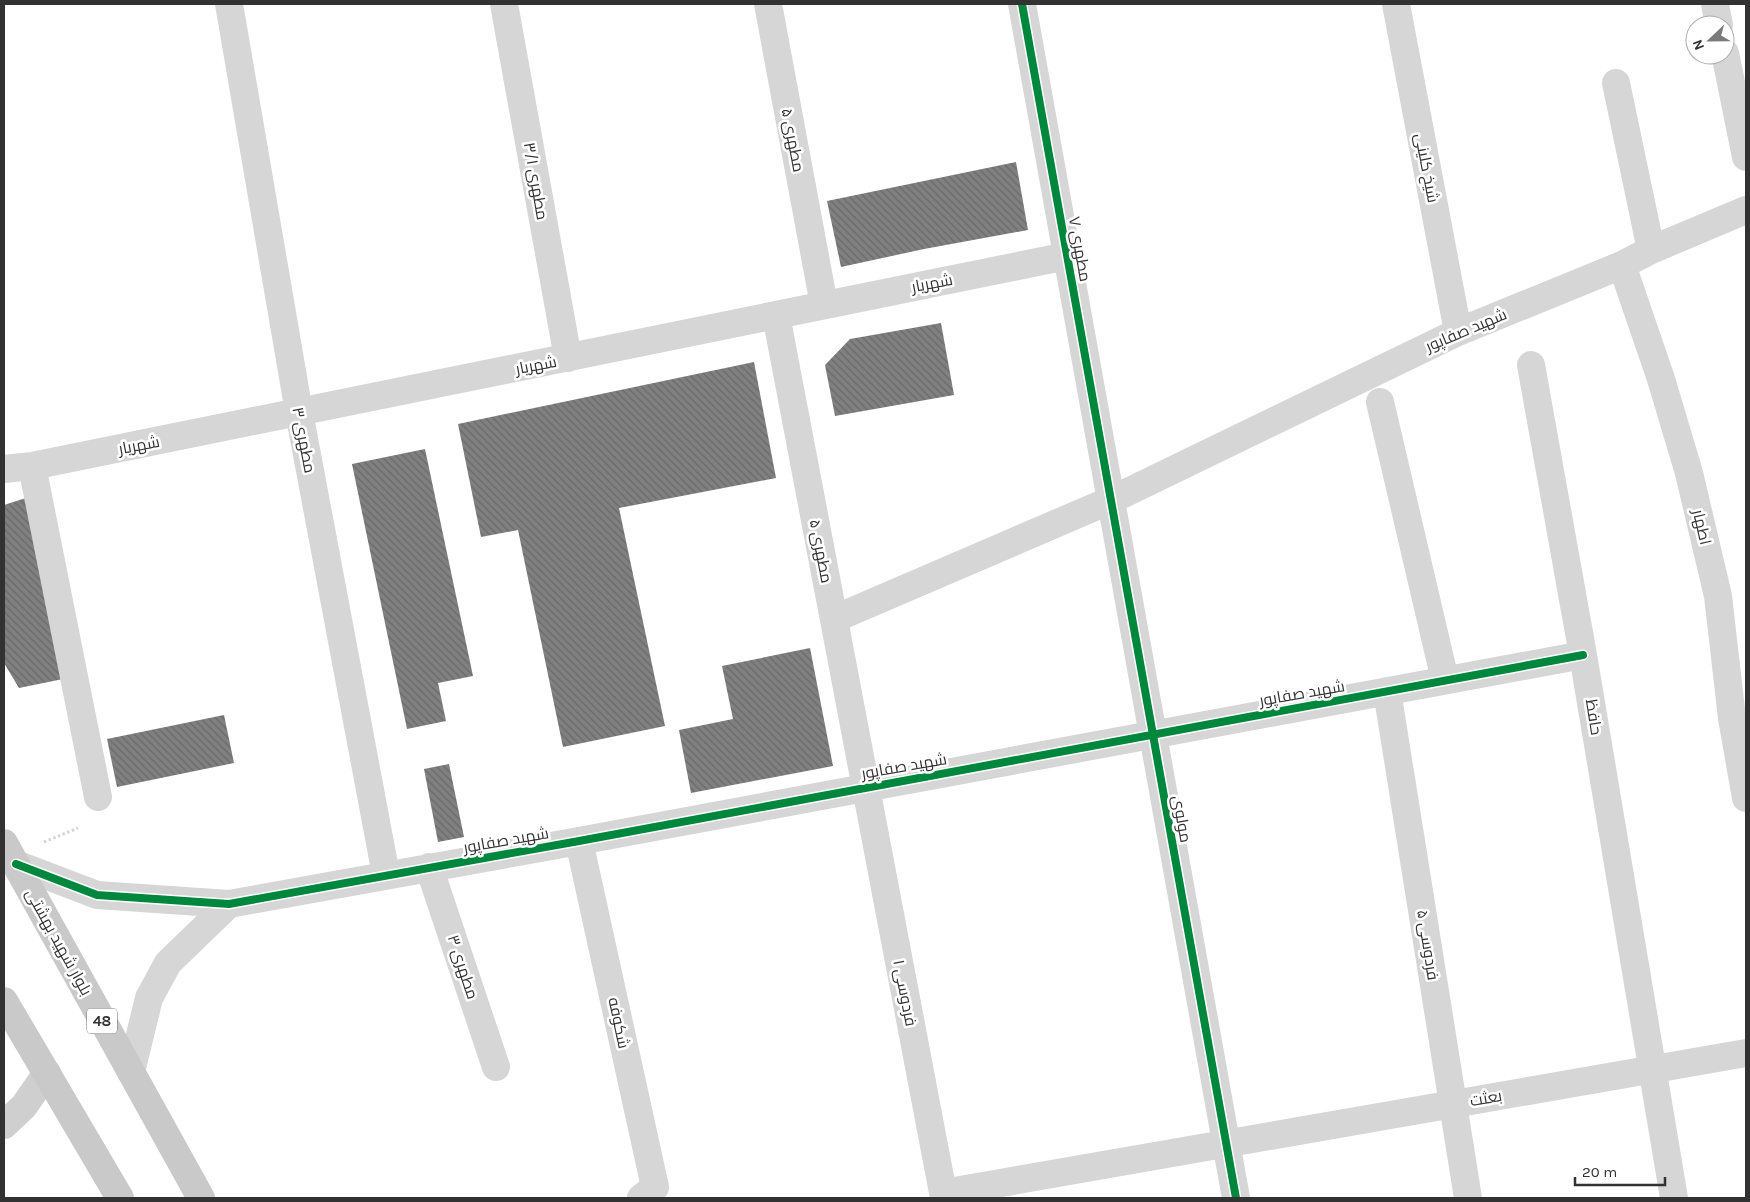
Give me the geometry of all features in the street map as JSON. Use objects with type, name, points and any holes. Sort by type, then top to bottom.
[{"type":"main road","name":"بلوار شهید بهشتی","points":[[10,854],[202,1198]]},
{"type":"main road","points":[[4,1001],[120,1198]]},
{"type":"main road","points":[[4,1125],[24,1106],[47,1074]]},
{"type":"street","name":"مطهری ۳","points":[[229,4],[299,412],[386,875]]},
{"type":"street","name":"مطهری ۳/۱","points":[[504,4],[568,358]]},
{"type":"street","name":"مطهری ۵","points":[[768,4],[824,305]]},
{"type":"street","name":"مطهری ۷","points":[[1022,4],[1111,500]]},
{"type":"street","name":"شیخ کلینی","points":[[1396,4],[1458,332]]},
{"type":"street","points":[[1727,65],[1746,157]]},
{"type":"street","points":[[1616,83],[1652,250]]},
{"type":"street","name":"شهید صفاپور","points":[[834,619],[1111,500],[1458,332],[1622,265],[1652,250],[1746,210]]},
{"type":"street","name":"شهریار","points":[[4,470],[32,466],[1067,256]]},
{"type":"street","name":"اطهار","points":[[1622,265],[1662,379],[1689,473],[1718,596],[1739,716],[1746,798]]},
{"type":"street","name":"مطهری ۵","points":[[776,315],[866,787]]},
{"type":"street","name":"حافظ","points":[[1531,365],[1584,655],[1674,1198]]},
{"type":"street","points":[[1380,402],[1445,680]]},
{"type":"street","points":[[32,466],[98,797]]},
{"type":"street","name":"مولوی","points":[[1111,500],[1236,1198]]},
{"type":"street","name":"شهید صفاپور","points":[[10,854],[97,895],[229,904],[1584,655]]},
{"type":"street","name":"فردوسی ۵","points":[[1387,691],[1468,1198]]},
{"type":"street","name":"فردوسی ۱","points":[[866,787],[944,1196]]},
{"type":"street","name":"شکوفه","points":[[579,841],[655,1187],[642,1198]]},
{"type":"street","name":"مطهری ۳","points":[[429,867],[496,1067]]},
{"type":"street","points":[[131,1072],[149,998],[168,963],[229,904]]},
{"type":"street","name":"بعثت","points":[[944,1196],[1226,1144],[1746,1053]]},
{"type":"building","points":[[1016,162],[1028,230],[924,249],[841,267],[827,201]]},
{"type":"building","points":[[941,323],[954,395],[835,416],[825,365],[850,339]]},
{"type":"building","points":[[754,362],[776,478],[619,508],[665,726],[563,747],[518,530],[481,537],[458,424]]},
{"type":"building","points":[[425,449],[473,676],[438,683],[446,721],[407,729],[352,464]]},
{"type":"building","points":[[29,497],[63,679],[19,688],[4,663],[4,505]]},
{"type":"building","points":[[810,648],[833,766],[691,793],[679,730],[733,719],[722,666]]},
{"type":"building","points":[[224,715],[234,763],[117,787],[107,739]]},
{"type":"building","points":[[449,764],[464,837],[438,842],[424,769]]},
{"type":"cycle path","points":[[1022,4],[1236,1198]]},
{"type":"cycle path","points":[[16,864],[97,895],[229,904],[1583,655]]}]
